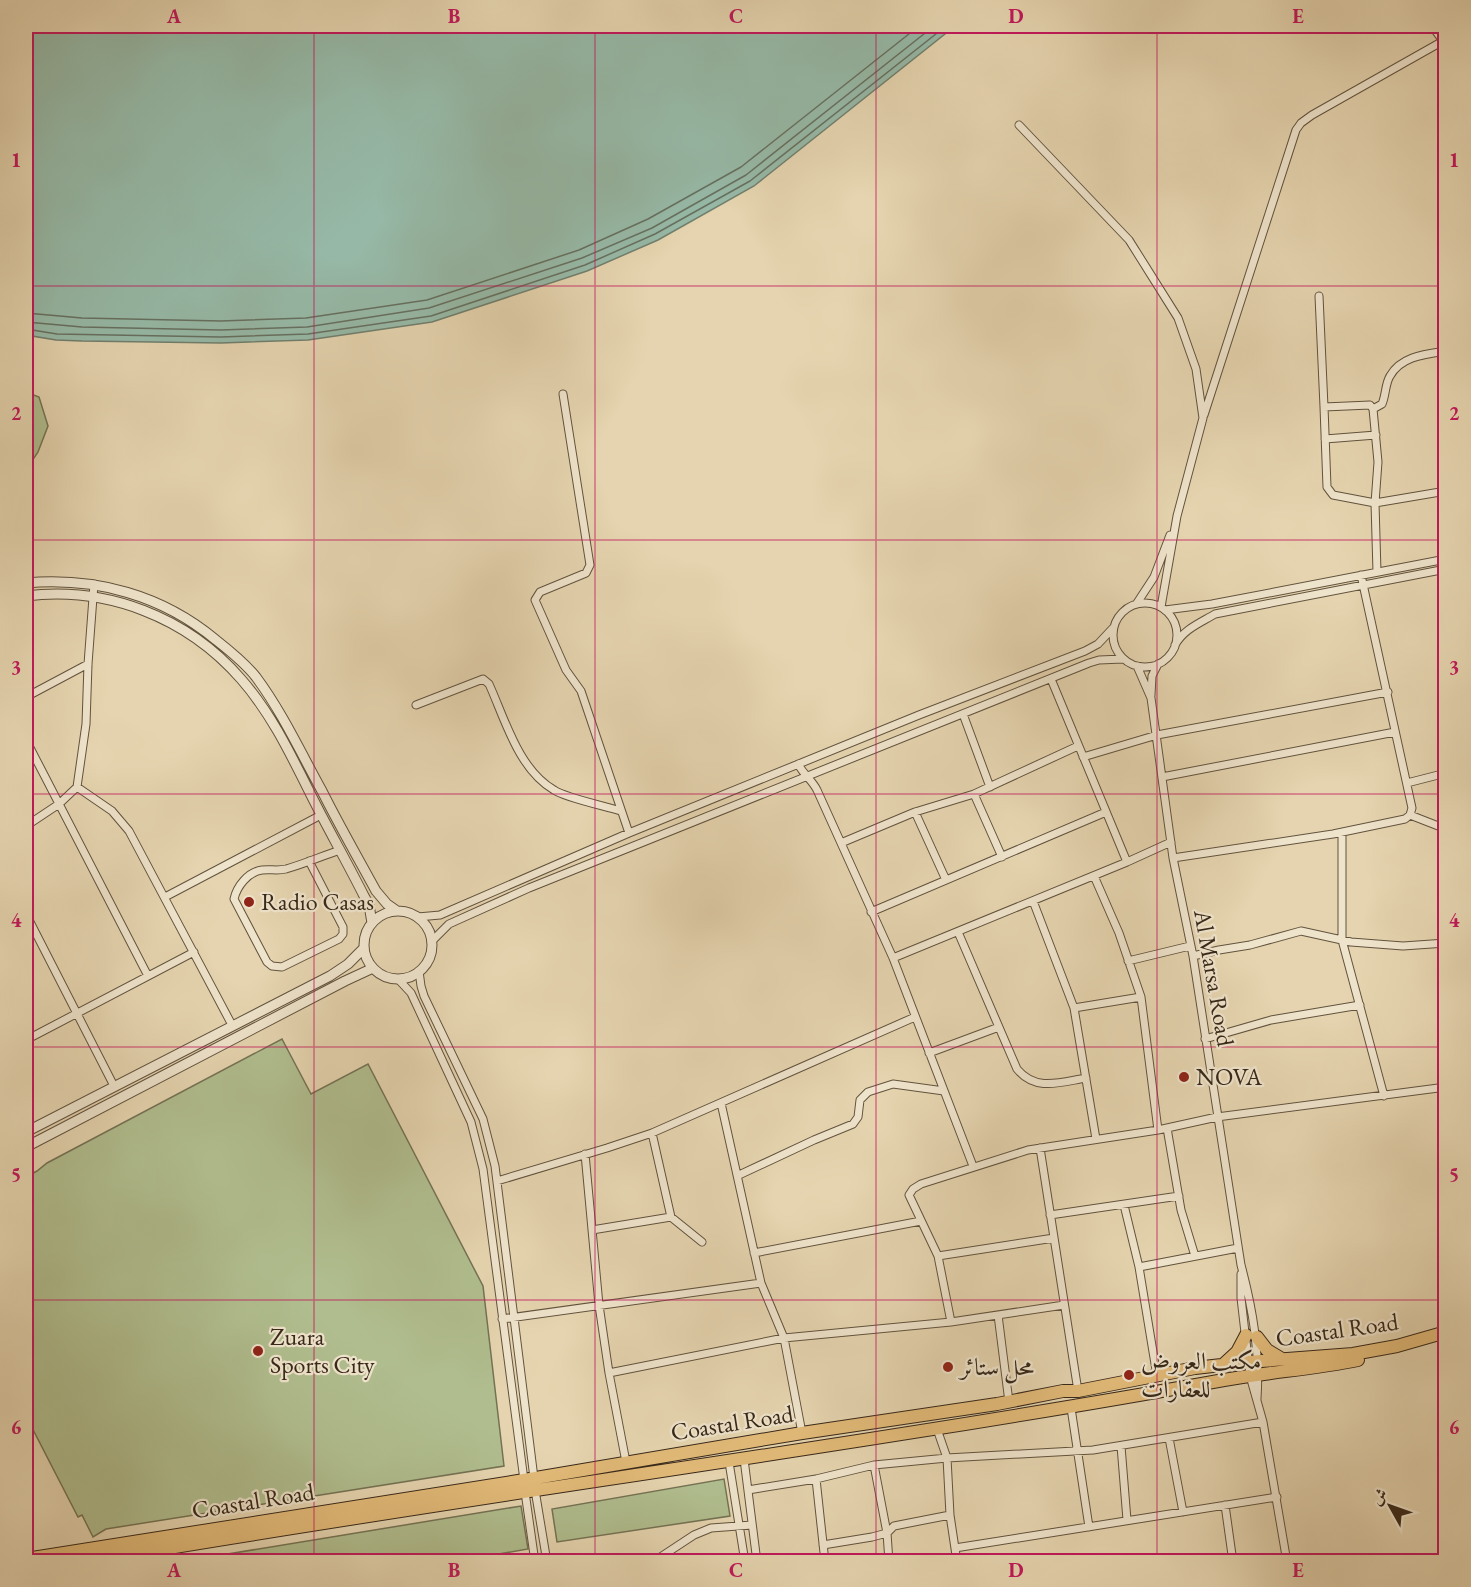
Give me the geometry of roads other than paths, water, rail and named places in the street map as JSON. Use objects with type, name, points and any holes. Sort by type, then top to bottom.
[{"type":"highway","name":"Coastal Road","points":[[85,1562],[529,1485],[626,1462],[1009,1402],[1063,1391],[1078,1392],[1223,1365],[1353,1353],[1397,1346],[1446,1332]]},
{"type":"highway","points":[[1223,1365],[1251,1336],[1267,1350],[1284,1359]]},
{"type":"highway","name":"Coastal Road","points":[[26,1559],[529,1485],[729,1462],[1071,1408],[1254,1375],[1312,1369],[1446,1340]]},
{"type":"street","points":[[418,917],[440,915],[629,833],[1098,644],[1113,628],[1122,612],[1137,603],[1154,577],[1177,516],[1203,418],[1296,130],[1312,115],[1444,43],[1432,26]]},
{"type":"street","points":[[1019,125],[1129,240],[1178,318],[1196,369],[1203,418]]},
{"type":"street","points":[[1318,296],[1329,491],[1339,497],[1375,503],[1446,491]]},
{"type":"street","points":[[1373,409],[1382,404],[1389,377],[1400,365],[1414,356],[1446,351]]},
{"type":"street","points":[[563,394],[590,565],[586,573],[540,592],[535,600],[566,670],[581,691],[629,833]]},
{"type":"street","points":[[1324,407],[1370,405],[1373,409],[1378,462],[1375,503],[1377,572]]},
{"type":"street","points":[[1325,439],[1376,435]]},
{"type":"street","points":[[1163,609],[1177,516]]},
{"type":"street","points":[[1137,603],[1163,609],[1212,604],[1446,559]]},
{"type":"street","points":[[1113,628],[1116,650],[1124,659],[1137,666],[1152,666],[1170,655],[1180,636],[1187,630],[1215,614],[1446,570]]},
{"type":"street","points":[[1173,858],[1342,832],[1405,819],[1410,815],[1412,808],[1407,783],[1361,575]]},
{"type":"street","points":[[26,583],[47,581],[94,584],[126,590],[166,606],[203,629],[226,647],[255,676],[278,710],[376,891],[387,904],[397,911]]},
{"type":"street","points":[[26,826],[59,804],[77,787],[86,724],[94,584]]},
{"type":"street","points":[[26,596],[48,593],[92,597],[123,602],[141,608],[161,616],[196,638],[241,678],[268,715],[369,905],[372,923]]},
{"type":"street","points":[[1163,609],[1173,620],[1177,632],[1175,645]]},
{"type":"street","points":[[432,940],[449,924],[488,906],[1099,660],[1124,659]]},
{"type":"street","points":[[26,698],[88,664]]},
{"type":"street","name":"Al Marsa Road","points":[[1158,664],[1152,676],[1151,698],[1173,858],[1193,956],[1238,1248],[1250,1300],[1257,1399],[1277,1497],[1287,1562]]},
{"type":"street","name":"Al Marsa Road","points":[[1137,666],[1151,698]]},
{"type":"street","points":[[416,705],[483,679],[489,684],[524,760],[537,775],[554,791],[621,811]]},
{"type":"street","points":[[1051,679],[1128,862]]},
{"type":"street","points":[[1083,757],[1157,735],[1388,692]]},
{"type":"street","points":[[268,715],[278,710]]},
{"type":"street","points":[[963,714],[990,787]]},
{"type":"street","points":[[1162,777],[1395,732]]},
{"type":"street","points":[[26,740],[148,976]]},
{"type":"street","points":[[841,843],[915,812],[974,794],[1078,746]]},
{"type":"street","points":[[798,764],[817,790],[893,958],[973,1166]]},
{"type":"street","points":[[1407,783],[1446,773]]},
{"type":"street","points":[[77,787],[112,811],[129,831],[232,1025]]},
{"type":"street","points":[[974,794],[1002,857]]},
{"type":"street","points":[[915,812],[946,880]]},
{"type":"street","points":[[872,912],[1106,812]]},
{"type":"street","points":[[165,897],[321,815]]},
{"type":"street","points":[[1410,815],[1446,829]]},
{"type":"street","points":[[1342,832],[1342,940],[1384,1096]]},
{"type":"street","points":[[893,958],[1128,862],[1171,842]]},
{"type":"street","points":[[309,861],[344,927],[343,934],[339,939],[282,968],[272,966],[267,962],[234,899],[236,891],[250,874],[260,870],[283,870],[340,850]]},
{"type":"street","points":[[1094,876],[1141,997],[1158,1130]]},
{"type":"street","points":[[1033,901],[1074,1008],[1096,1139]]},
{"type":"street","points":[[397,911],[408,912],[418,917],[427,927],[432,940],[427,963],[419,971],[405,978],[388,977],[373,968],[364,948],[366,935],[372,923],[379,917],[397,911]]},
{"type":"street","points":[[26,914],[114,1086]]},
{"type":"street","points":[[1193,956],[1250,945],[1301,931],[1342,940],[1403,946],[1446,943]]},
{"type":"street","points":[[958,932],[1017,1069],[1036,1083],[1086,1078]]},
{"type":"street","points":[[1128,961],[1190,946]]},
{"type":"street","points":[[26,1132],[330,976],[348,964],[364,948]]},
{"type":"street","points":[[26,1040],[194,951]]},
{"type":"street","points":[[26,1147],[373,968]]},
{"type":"street","points":[[398,978],[411,993],[474,1133],[483,1168],[502,1318],[529,1485],[547,1560],[533,1561],[529,1485],[514,1317],[497,1181],[486,1130],[483,1119],[424,996],[419,971]]},
{"type":"street","points":[[1074,1008],[1141,997]]},
{"type":"street","points":[[1205,1039],[1271,1020],[1360,1005]]},
{"type":"street","points":[[497,1181],[652,1133],[915,1017]]},
{"type":"street","points":[[929,1053],[999,1027]]},
{"type":"street","points":[[142,1071],[147,1083]]},
{"type":"street","points":[[739,1175],[854,1124],[858,1117],[860,1100],[868,1092],[893,1084],[944,1091]]},
{"type":"street","points":[[951,1322],[938,1256],[909,1195],[921,1184],[973,1166],[1040,1148],[1158,1130],[1217,1117],[1446,1088]]},
{"type":"street","points":[[721,1102],[739,1175],[761,1283],[783,1338],[802,1433]]},
{"type":"street","points":[[1167,1128],[1179,1196],[1195,1256]]},
{"type":"street","points":[[474,1133],[486,1130]]},
{"type":"street","points":[[652,1133],[670,1216],[702,1242]]},
{"type":"street","points":[[1040,1148],[1078,1392]]},
{"type":"street","points":[[585,1154],[599,1305],[626,1462]]},
{"type":"street","points":[[1050,1215],[1179,1196]]},
{"type":"street","points":[[1124,1205],[1139,1267],[1157,1376]]},
{"type":"street","points":[[592,1230],[670,1216]]},
{"type":"street","points":[[754,1253],[921,1221]]},
{"type":"street","points":[[938,1256],[1054,1238]]},
{"type":"street","points":[[1139,1267],[1238,1248]]},
{"type":"street","points":[[502,1318],[761,1283]]},
{"type":"street","points":[[609,1373],[783,1338],[951,1322],[1064,1305]]},
{"type":"street","points":[[998,1315],[1009,1402]]},
{"type":"street","points":[[1071,1408],[1089,1527]]},
{"type":"street","points":[[748,1490],[816,1479],[874,1465],[947,1458],[1093,1450],[1263,1422]]},
{"type":"street","points":[[937,1429],[947,1458],[950,1515],[957,1562]]},
{"type":"street","points":[[1169,1438],[1183,1512]]},
{"type":"street","points":[[1121,1446],[1127,1520]]},
{"type":"street","points":[[744,1459],[757,1562]]},
{"type":"street","points":[[729,1462],[746,1562]]},
{"type":"street","points":[[874,1465],[889,1562]]},
{"type":"street","points":[[816,1479],[825,1562]]},
{"type":"street","points":[[955,1548],[1277,1497]]},
{"type":"street","points":[[1225,1505],[1233,1562]]},
{"type":"street","points":[[823,1545],[872,1537],[886,1533],[894,1526],[950,1515]]},
{"type":"street","points":[[652,1562],[694,1535],[711,1528],[752,1525]]},
{"type":"water","points":[[26,26],[955,26],[754,186],[658,240],[587,271],[432,322],[308,340],[221,343],[56,340],[26,335]]},
{"type":"place","name":"Radio Casas","points":[[249,902]]},
{"type":"place","name":"NOVA","points":[[1184,1077]]},
{"type":"place","name":"Zuara Sports City","points":[[258,1351]]},
{"type":"place","name":"محل ستائر","points":[[948,1367]]},
{"type":"place","name":"مكتب العروض للعقارات","points":[[1129,1375]]}]
